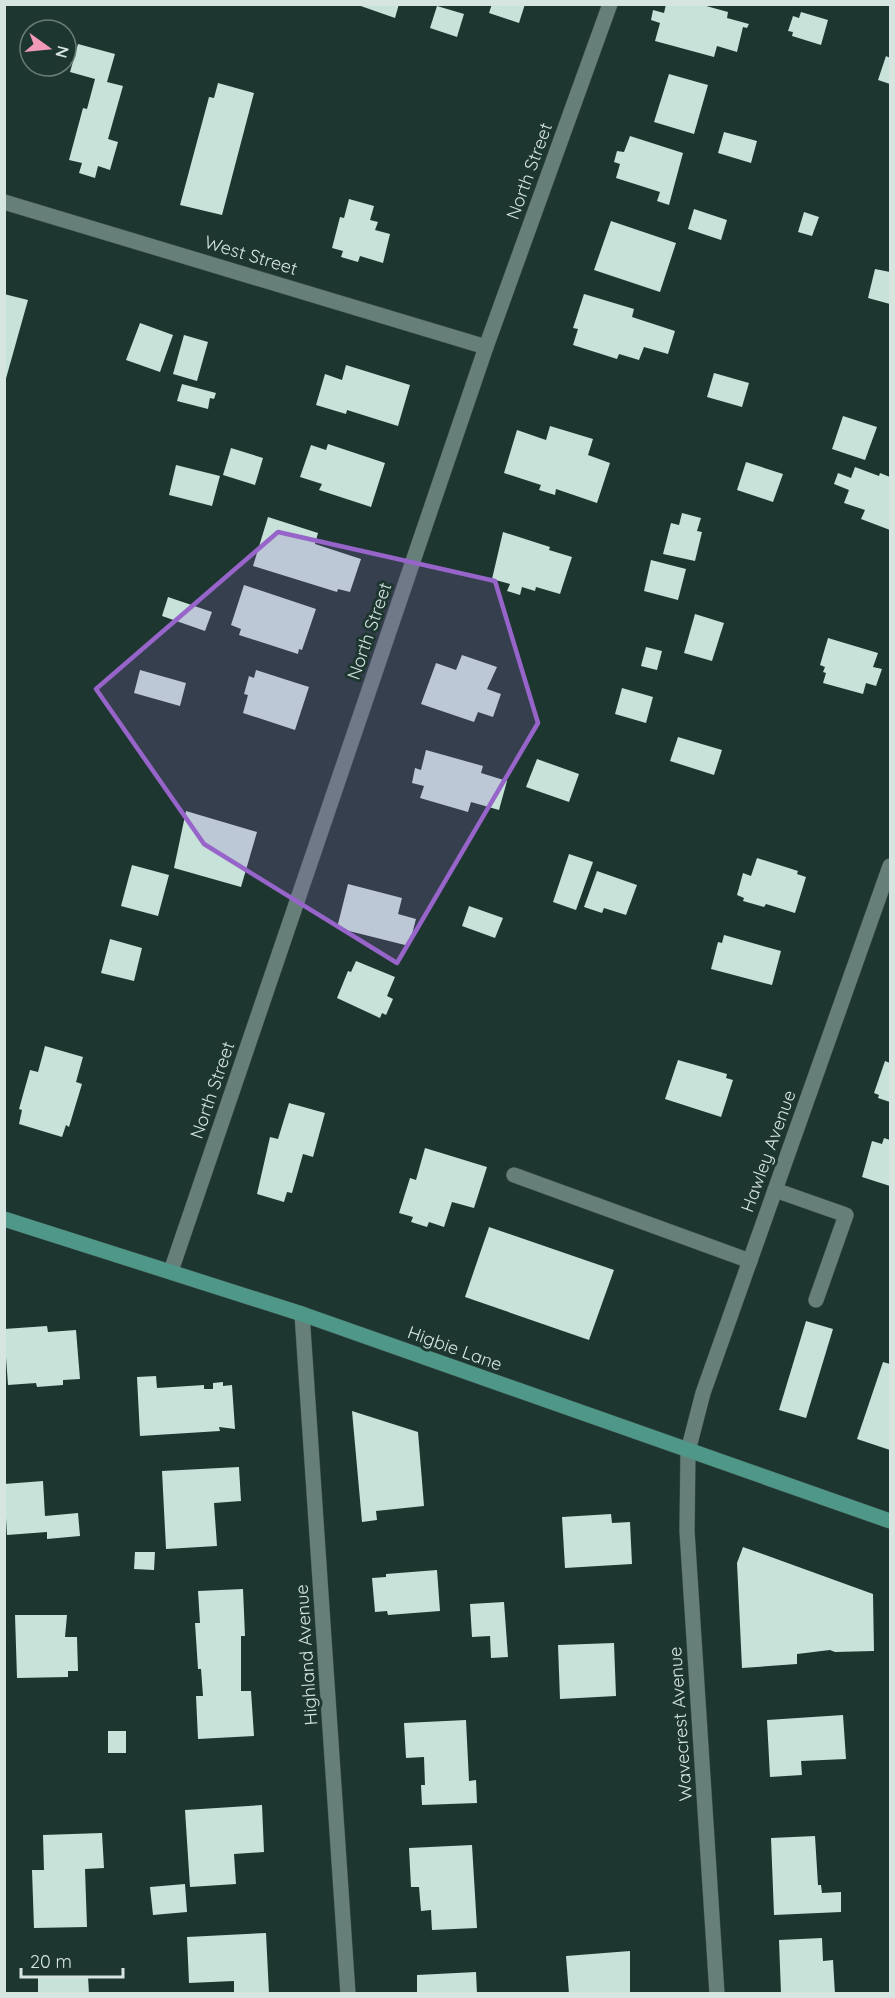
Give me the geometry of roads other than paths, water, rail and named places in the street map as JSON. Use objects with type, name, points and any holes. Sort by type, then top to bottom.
[{"type":"main road","name":"Higbie Lane","points":[[4,1219],[302,1314],[891,1521]]},
{"type":"street","name":"North Street","points":[[171,1271],[486,347],[610,4]]},
{"type":"street","name":"West Street","points":[[4,202],[486,347]]},
{"type":"street","name":"Hawley Avenue","points":[[688,1451],[703,1393],[891,866]]},
{"type":"street","points":[[514,1175],[750,1261]]},
{"type":"street","points":[[775,1190],[846,1215],[816,1300]]},
{"type":"street","name":"Highland Avenue","points":[[302,1314],[348,1994]]},
{"type":"street","name":"Wavecrest Avenue","points":[[688,1451],[687,1531],[717,1994]]}]
